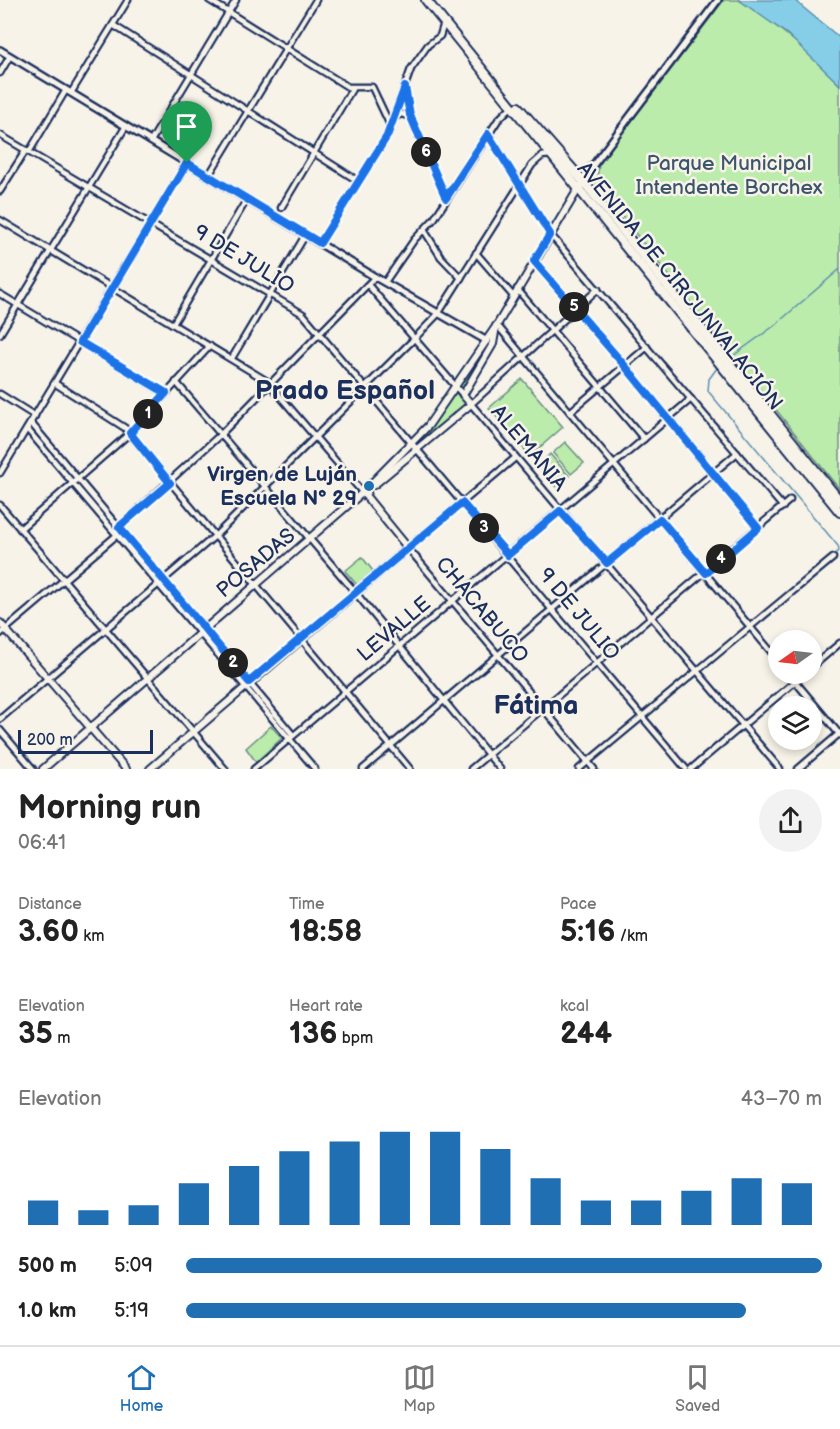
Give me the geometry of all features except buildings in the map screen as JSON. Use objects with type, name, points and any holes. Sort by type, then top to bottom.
[{"type":"highway","name":"AVENIDA DE CIRCUNVALACIÓN","points":[[426,0],[840,512]]},
{"type":"highway","name":"AVENIDA DE CIRCUNVALACIÓN","points":[[493,83],[549,141],[582,180],[840,501]]},
{"type":"main road","name":"POSADAS","points":[[363,494],[434,419],[486,342],[579,189],[582,180]]},
{"type":"main road","points":[[463,395],[495,339],[496,325]]},
{"type":"main road","name":"ALEMANIA","points":[[463,395],[471,404]]},
{"type":"main road","name":"POSADAS","points":[[43,769],[202,631],[471,404]]},
{"type":"main road","name":"CHACABUCO","points":[[363,494],[408,548]]},
{"type":"main road","points":[[150,769],[246,684],[408,548]]},
{"type":"main road","points":[[0,623],[126,769]]},
{"type":"street","points":[[0,191],[69,92],[128,0]]},
{"type":"street","points":[[209,0],[352,88],[372,87],[391,126]]},
{"type":"street","points":[[151,141],[236,0]]},
{"type":"street","points":[[209,175],[316,0]]},
{"type":"street","points":[[582,180],[718,0]]},
{"type":"street","points":[[440,36],[444,22]]},
{"type":"street","points":[[113,25],[358,181]]},
{"type":"street","points":[[320,243],[391,126],[417,60],[428,45],[440,36],[453,34]]},
{"type":"street","points":[[0,50],[486,342],[508,339]]},
{"type":"street","points":[[0,73],[10,56]]},
{"type":"street","points":[[405,87],[411,117],[446,198]]},
{"type":"street","points":[[281,208],[352,88]]},
{"type":"street","points":[[385,282],[424,230],[488,134],[511,107]]},
{"type":"street","points":[[394,117],[402,114],[411,117]]},
{"type":"street","points":[[0,334],[126,126]]},
{"type":"street","points":[[488,134],[550,234],[783,507]]},
{"type":"street","name":"9 DE JULIO","points":[[0,135],[212,258],[303,314],[686,769]]},
{"type":"street","points":[[0,718],[215,536],[415,338],[438,314],[518,185],[537,159],[551,155]]},
{"type":"street","points":[[0,473],[56,384],[187,163]]},
{"type":"street","points":[[173,324],[247,199]]},
{"type":"street","name":"CHACABUCO","points":[[0,220],[232,358],[271,385],[363,494]]},
{"type":"street","points":[[424,230],[441,257],[461,278]]},
{"type":"street","points":[[232,358],[306,234]]},
{"type":"street","points":[[476,253],[513,296]]},
{"type":"street","points":[[534,261],[625,366],[758,528]]},
{"type":"street","points":[[0,634],[63,581],[170,483],[271,385],[369,286],[375,277]]},
{"type":"street","name":"ALEMANIA","points":[[369,286],[463,395]]},
{"type":"street","points":[[471,404],[598,289]]},
{"type":"street","points":[[517,290],[644,439]]},
{"type":"street","points":[[0,294],[166,393]]},
{"type":"street","points":[[496,325],[768,648]]},
{"type":"street","points":[[20,530],[130,433],[210,346]]},
{"type":"street","points":[[570,412],[647,347]]},
{"type":"street","points":[[176,382],[355,592],[500,769]]},
{"type":"street","points":[[56,384],[121,424],[130,433],[410,769]]},
{"type":"street","points":[[0,394],[35,416]]},
{"type":"street","name":"LEVALLE","points":[[254,769],[691,399]]},
{"type":"street","name":"ALEMANIA","points":[[471,404],[780,769]]},
{"type":"street","points":[[31,423],[78,479],[117,531]]},
{"type":"street","points":[[27,429],[161,582],[291,737],[315,769]]},
{"type":"street","points":[[363,769],[737,453]]},
{"type":"street","points":[[408,548],[515,458]]},
{"type":"street","points":[[471,769],[790,501]]},
{"type":"street","points":[[0,505],[225,769]]},
{"type":"street","name":"CHACABUCO","points":[[408,548],[594,769]]},
{"type":"street","points":[[579,769],[833,558]]},
{"type":"street","points":[[822,658],[840,643]]},
{"type":"street","points":[[691,769],[791,684]]},
{"type":"street","points":[[798,684],[840,734],[798,769]]},
{"type":"street","points":[[0,730],[33,769]]},
{"type":"green space","name":"Parque Municipal Intendente Borchex","points":[[724,0],[739,0],[752,7],[802,47],[840,85],[840,490],[596,184],[599,165],[608,152]]},
{"type":"green space","points":[[495,339],[463,395],[471,404],[373,486],[433,419],[486,342]]},
{"type":"green space","points":[[522,379],[563,427],[530,456],[489,408]]},
{"type":"green space","points":[[565,442],[584,463],[571,474],[553,453]]},
{"type":"green space","points":[[550,454],[569,476],[556,487],[538,466]]},
{"type":"green space","points":[[362,557],[373,571],[357,585],[345,571]]},
{"type":"green space","points":[[271,726],[282,738],[256,762],[246,748]]},
{"type":"water","points":[[739,0],[794,0],[840,38],[840,85],[787,34]]},
{"type":"waterway","points":[[730,358],[774,326],[840,269]]},
{"type":"waterway","points":[[717,368],[709,379],[708,391],[838,546],[839,550],[834,555]]},
{"type":"place","name":"Virgen de Luján Escuela Nº 29","points":[[369,486]]},
{"type":"district","name":"Prado Español","points":[[345,391]]},
{"type":"district","name":"Fátima","points":[[536,706]]},
{"type":"route","points":[[405,87],[410,115],[446,198],[488,134],[550,234],[534,261],[625,366],[758,528],[706,573],[660,519],[607,563],[560,511],[508,555],[462,503],[249,682],[119,527],[170,483],[130,433],[166,393],[80,342],[187,163],[320,243],[387,136],[405,87]]}]
